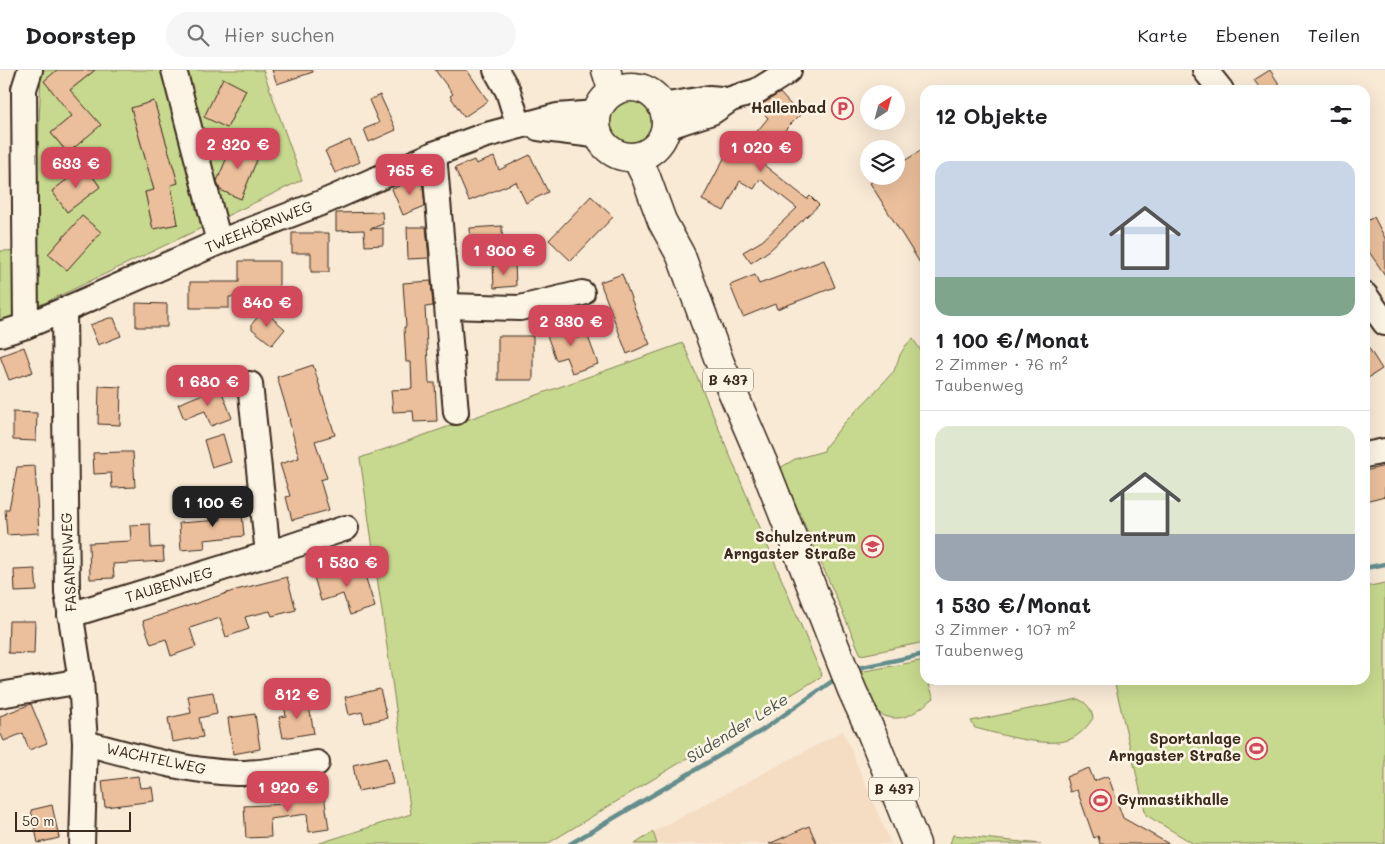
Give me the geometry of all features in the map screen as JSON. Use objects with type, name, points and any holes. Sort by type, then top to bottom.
[{"type":"main road","points":[[649,93],[658,101],[655,134],[623,156],[611,151],[602,142],[612,95],[649,93]]},
{"type":"main road","name":"B 437","points":[[655,134],[646,177],[662,221],[680,256],[720,363],[764,465],[835,648],[916,844]]},
{"type":"street","points":[[26,326],[24,89],[30,70]]},
{"type":"street","points":[[174,70],[219,242]]},
{"type":"street","points":[[496,70],[508,91],[519,126]]},
{"type":"street","points":[[655,134],[712,112],[731,99],[757,91],[789,70]]},
{"type":"street","points":[[1205,70],[1217,85]]},
{"type":"street","name":"TWEEHÖRNWEG","points":[[0,334],[26,326],[219,242],[326,201],[434,154],[482,136],[519,126],[574,132],[612,95]]},
{"type":"street","points":[[434,154],[456,412]]},
{"type":"street","points":[[448,306],[520,308],[582,293]]},
{"type":"street","name":"FASANENWEG","points":[[64,310],[67,592],[81,681],[85,743],[82,844]]},
{"type":"street","points":[[250,384],[268,554]]},
{"type":"street","points":[[1370,455],[1385,451]]},
{"type":"street","name":"TAUBENWEG","points":[[70,615],[346,528]]},
{"type":"street","points":[[0,695],[81,681]]},
{"type":"street","name":"WACHTELWEG","points":[[85,743],[164,764],[238,773],[317,763]]},
{"type":"shaded area","points":[[843,731],[891,844],[657,844],[653,832]]},
{"type":"green space","points":[[22,70],[57,70],[44,81],[59,99],[95,70],[263,70],[302,180],[40,305],[0,321],[0,251],[34,250],[41,73]],"holes":[[[223,79],[246,90],[227,128],[205,117]],[[154,102],[178,183],[171,185],[177,224],[153,229],[145,192],[154,190],[131,108]],[[84,106],[100,125],[67,153],[51,133]],[[234,141],[260,152],[241,199],[215,187]],[[85,166],[100,186],[67,212],[52,191]],[[82,216],[100,232],[67,270],[48,254]]]},
{"type":"green space","points":[[626,98],[636,98],[648,105],[655,117],[655,127],[648,139],[636,146],[626,146],[618,142],[611,135],[607,127],[607,117],[611,109],[618,102]]},
{"type":"green space","name":"Schulzentrum Arngaster Straße","points":[[913,339],[920,350],[920,643],[861,655],[780,468],[795,459],[824,451],[825,447],[845,422],[894,371],[906,345]]},
{"type":"green space","points":[[683,343],[822,676],[547,844],[317,844],[411,814],[360,458]]},
{"type":"green space","name":"Sportanlage Arngaster Straße","points":[[1385,583],[1385,844],[1194,844],[1146,815],[1115,685],[1370,685],[1370,586]]},
{"type":"green space","points":[[920,661],[920,685],[929,685],[934,698],[907,716],[895,718],[884,716],[875,709],[859,672]]},
{"type":"green space","points":[[1078,699],[1088,706],[1093,718],[1078,735],[1061,742],[1010,737],[975,728],[971,721]]},
{"type":"green space","points":[[653,832],[657,844],[635,844]]},
{"type":"green space","points":[[953,835],[1041,844],[950,844]]},
{"type":"building","points":[[57,70],[95,70],[70,90],[101,125],[68,153],[51,133],[72,116],[44,81]]},
{"type":"building","points":[[272,70],[312,70],[313,72],[277,84]]},
{"type":"building","points":[[435,70],[467,70],[488,101],[464,117],[450,96],[453,94]]},
{"type":"building","points":[[1270,70],[1280,85],[1258,85],[1254,80]]},
{"type":"building","points":[[223,78],[246,90],[227,128],[204,117]]},
{"type":"building","points":[[780,93],[800,115],[778,137],[784,141],[764,165],[807,199],[810,196],[819,205],[770,250],[751,263],[743,252],[762,241],[797,208],[760,179],[754,189],[740,181],[724,211],[702,200],[731,145],[741,151],[768,118],[759,108]]},
{"type":"building","points":[[380,95],[396,130],[369,142],[364,129],[379,123],[369,100]]},
{"type":"building","points":[[154,101],[178,183],[171,185],[178,224],[153,229],[145,192],[154,190],[131,108]]},
{"type":"building","points":[[350,140],[360,162],[335,173],[325,151]]},
{"type":"building","points":[[234,141],[260,152],[241,199],[220,190],[217,181]]},
{"type":"building","points":[[920,151],[920,263],[871,185],[905,185],[905,160]]},
{"type":"building","points":[[530,155],[548,192],[526,203],[516,182],[469,201],[455,168],[474,160],[476,164],[494,157],[499,170]]},
{"type":"building","points":[[85,166],[100,187],[67,212],[52,191]]},
{"type":"building","points":[[419,177],[423,187],[425,206],[403,215],[392,189]]},
{"type":"building","points":[[591,196],[613,217],[571,261],[549,240]]},
{"type":"building","points":[[382,212],[383,224],[370,229],[383,228],[383,245],[365,246],[364,230],[336,231],[336,213]]},
{"type":"building","points":[[82,216],[101,232],[67,270],[48,254]]},
{"type":"building","points":[[1374,217],[1385,238],[1385,275],[1370,253],[1370,219]]},
{"type":"building","points":[[502,226],[503,255],[477,256],[477,251],[471,251],[470,228]]},
{"type":"building","points":[[407,227],[426,227],[429,258],[408,259]]},
{"type":"building","points":[[292,233],[329,233],[329,272],[311,272],[311,253],[292,253]]},
{"type":"building","points":[[824,260],[835,287],[777,309],[775,304],[743,317],[730,285],[755,275],[759,284]]},
{"type":"building","points":[[239,261],[279,261],[279,296],[229,297],[229,308],[190,308],[190,282],[239,282]]},
{"type":"building","points":[[515,264],[516,286],[494,288],[493,265]]},
{"type":"building","points":[[622,274],[650,344],[627,354],[600,282]]},
{"type":"building","points":[[431,281],[433,306],[425,307],[429,383],[435,383],[437,421],[414,422],[413,411],[393,412],[391,390],[412,389],[411,362],[406,362],[403,283]]},
{"type":"building","points":[[136,303],[167,304],[167,327],[136,327]]},
{"type":"building","points":[[263,310],[285,329],[272,345],[252,329],[252,324]]},
{"type":"building","points":[[114,318],[121,336],[98,345],[90,325]]},
{"type":"building","points":[[571,321],[577,338],[587,334],[598,364],[572,373],[566,357],[556,360],[545,330]]},
{"type":"building","points":[[498,336],[533,336],[533,380],[498,380]]},
{"type":"building","points":[[24,347],[33,372],[9,380],[0,356]]},
{"type":"building","points":[[1370,350],[1382,369],[1370,377]]},
{"type":"building","points":[[313,365],[335,435],[315,441],[327,478],[320,480],[329,510],[292,520],[286,497],[290,496],[280,464],[299,458],[277,377]]},
{"type":"building","points":[[99,386],[121,387],[120,425],[98,424]]},
{"type":"building","points":[[220,387],[232,418],[211,426],[205,411],[184,419],[178,404]]},
{"type":"building","points":[[13,412],[37,413],[36,441],[13,440]]},
{"type":"building","points":[[223,434],[231,462],[212,468],[204,440]]},
{"type":"building","points":[[133,452],[135,487],[112,488],[111,473],[94,474],[93,453]]},
{"type":"building","points":[[35,466],[39,533],[7,535],[5,509],[9,509],[17,467]]},
{"type":"building","points":[[1385,466],[1385,496],[1370,500],[1370,470]]},
{"type":"building","points":[[241,502],[244,536],[204,540],[205,548],[181,550],[179,523],[221,520],[219,504]]},
{"type":"building","points":[[150,524],[151,548],[163,547],[164,561],[113,564],[114,578],[90,579],[89,543],[131,541],[130,525]]},
{"type":"building","points":[[361,563],[375,607],[350,615],[343,594],[321,601],[314,577]]},
{"type":"building","points":[[35,569],[37,591],[15,592],[14,570]]},
{"type":"building","points":[[287,577],[296,610],[272,616],[270,611],[245,617],[249,629],[226,637],[220,618],[190,628],[196,647],[171,656],[166,639],[151,644],[143,621],[236,590]]},
{"type":"building","points":[[9,621],[35,621],[34,654],[8,653]]},
{"type":"building","points":[[380,689],[387,718],[365,723],[362,712],[349,715],[345,697]]},
{"type":"building","points":[[213,692],[217,714],[199,718],[203,737],[172,742],[168,718],[191,713],[188,696]]},
{"type":"building","points":[[308,701],[314,733],[283,738],[279,717],[286,716],[284,705]]},
{"type":"building","points":[[31,704],[47,743],[29,750],[23,733],[4,741],[0,732],[0,716]]},
{"type":"building","points":[[255,714],[260,749],[233,754],[228,718]]},
{"type":"building","points":[[387,757],[393,784],[358,791],[353,765]]},
{"type":"building","name":"Gymnastikhalle","points":[[1089,768],[1094,781],[1108,776],[1123,818],[1169,844],[1100,844],[1098,836],[1094,838],[1077,790],[1070,792],[1066,777]]},
{"type":"building","points":[[138,776],[140,788],[152,787],[154,801],[105,807],[102,781]]},
{"type":"building","points":[[323,788],[329,829],[309,832],[307,814],[270,819],[271,837],[246,838],[244,806],[289,804],[288,793]]},
{"type":"building","points":[[52,805],[59,838],[38,843],[31,810]]},
{"type":"building","points":[[809,826],[817,844],[769,844]]},
{"type":"waterway","name":"Südender Leke","points":[[1370,567],[1385,564]]},
{"type":"waterway","name":"Südender Leke","points":[[853,669],[920,655]]},
{"type":"waterway","name":"Südender Leke","points":[[570,844],[761,731],[838,677]]},
{"type":"place","name":"Hallenbad","points":[[842,108]]},
{"type":"place","name":"Schulzentrum Arngaster Straße","points":[[872,546]]},
{"type":"place","name":"Sportanlage Arngaster Straße","points":[[1257,748]]},
{"type":"place","name":"Gymnastikhalle","points":[[1101,800]]}]
